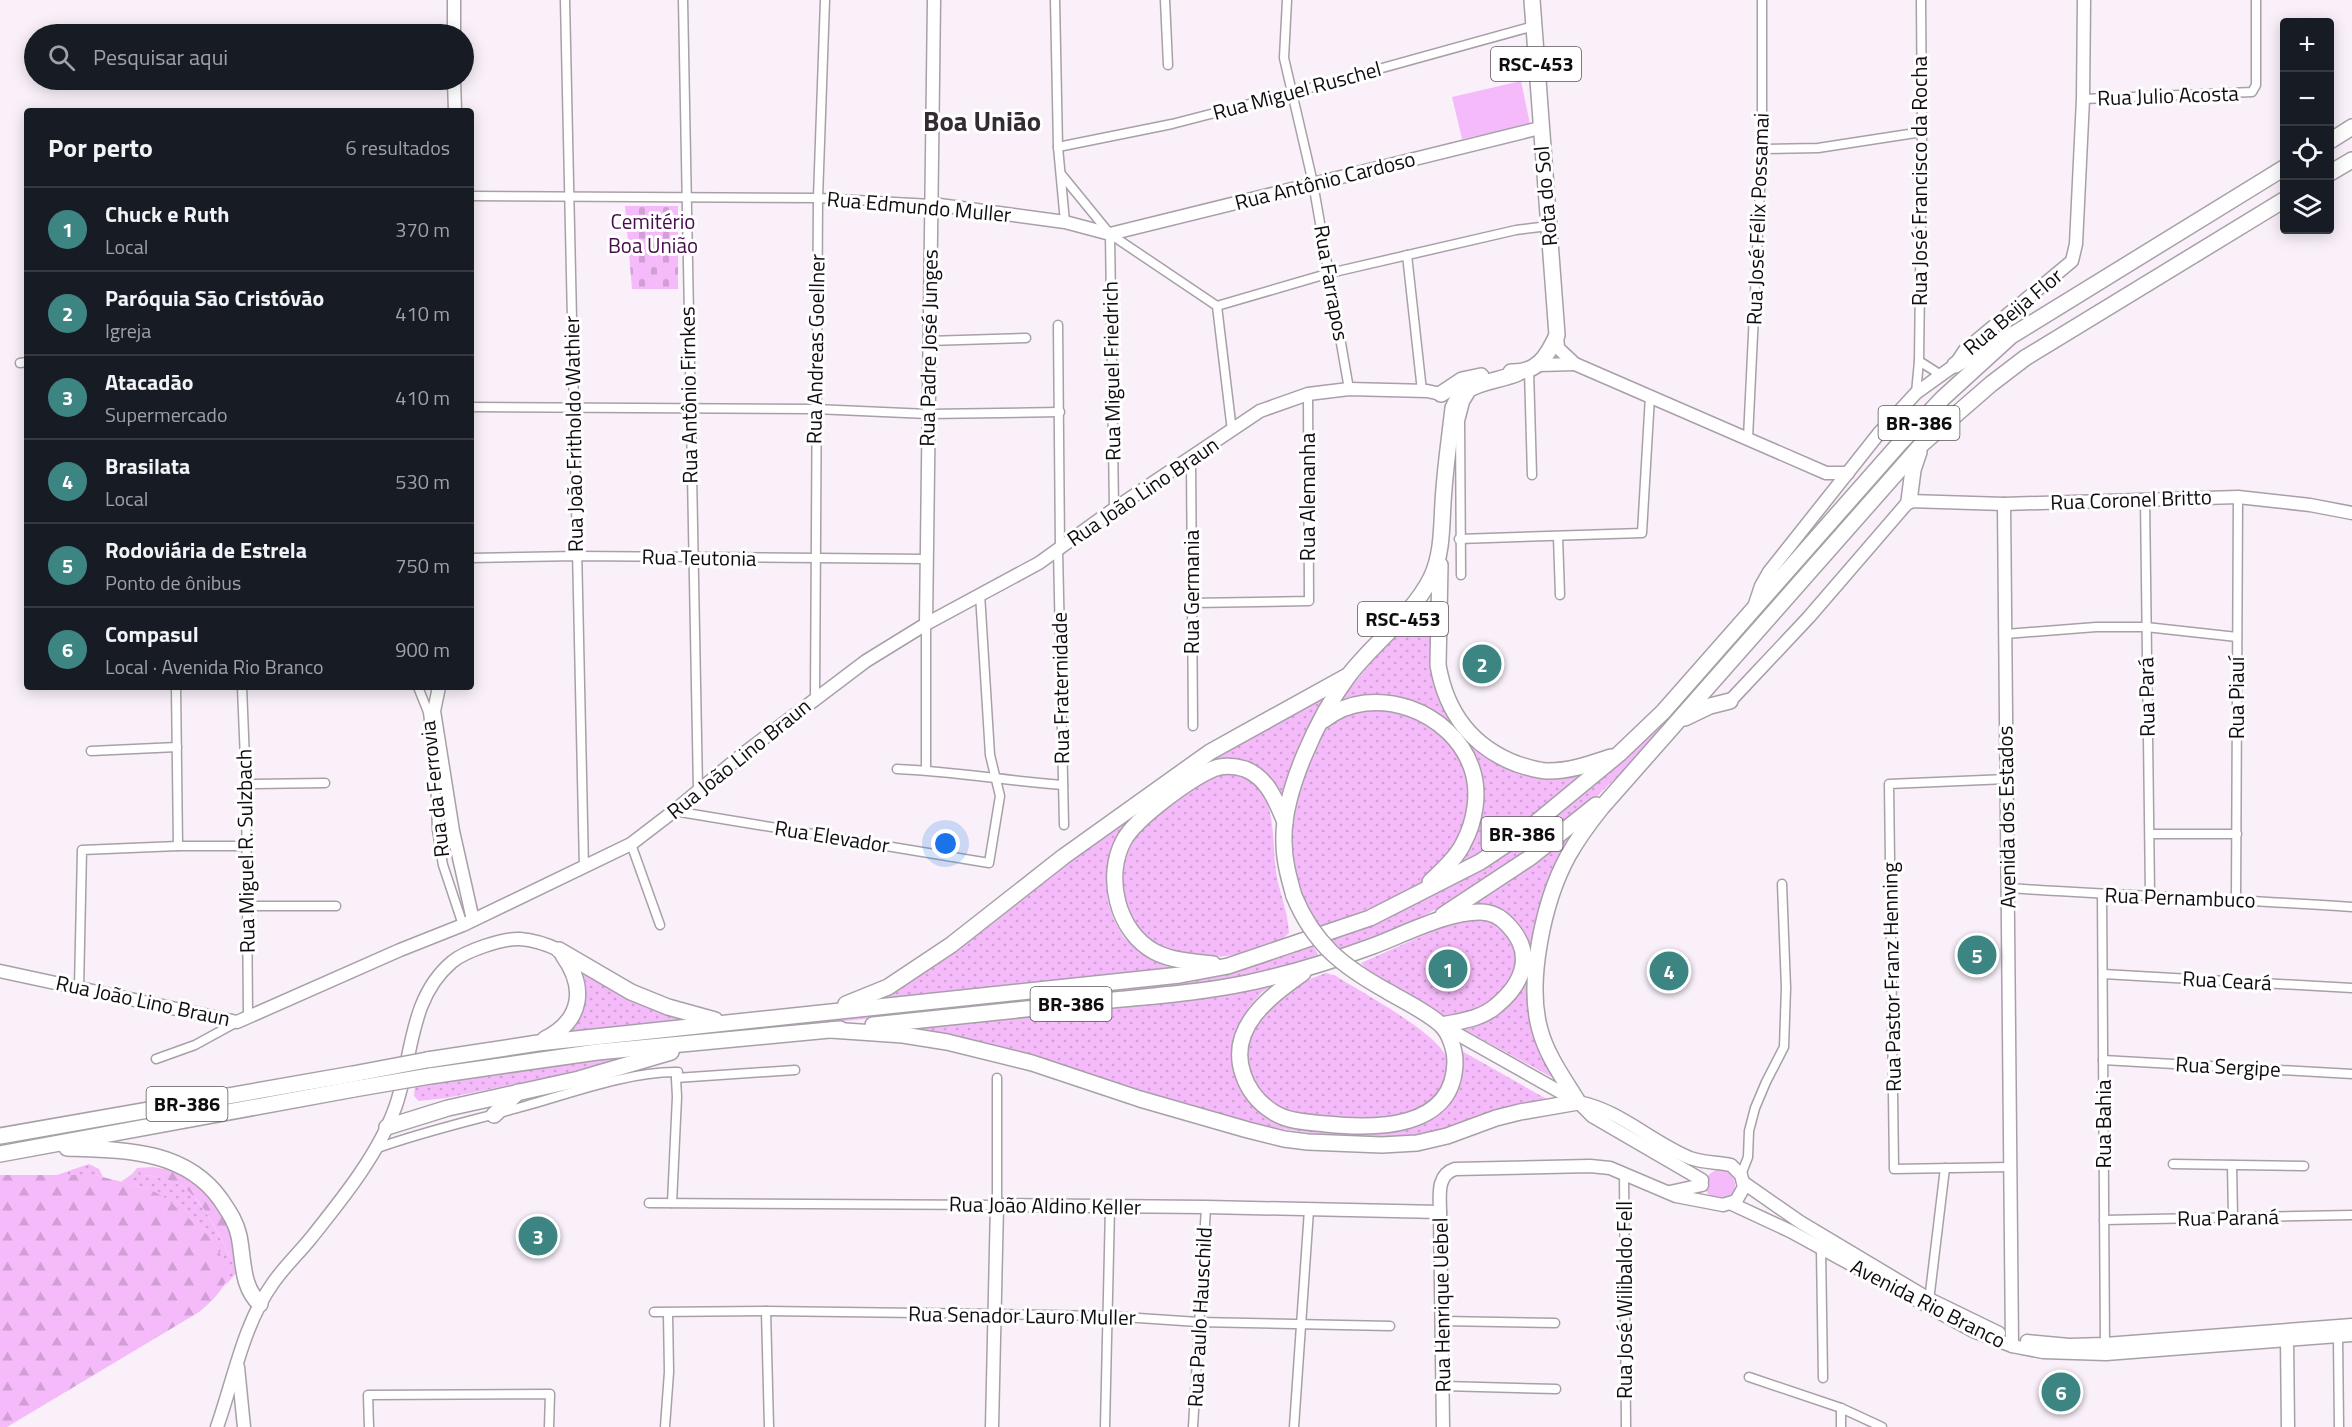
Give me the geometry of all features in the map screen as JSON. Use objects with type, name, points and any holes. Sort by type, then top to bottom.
[{"type":"highway","name":"Rota do Sol","points":[[1532,0],[1557,335]]},
{"type":"highway","points":[[2334,138],[2352,127]]},
{"type":"highway","points":[[2334,171],[2352,160]]},
{"type":"highway","name":"BR-386","points":[[0,1154],[353,1081],[427,1060],[538,1043],[1180,975],[1228,966],[1370,918],[1480,862],[1522,834],[1619,754],[1663,711],[1900,443],[1943,398],[2011,336],[2280,170]]},
{"type":"highway","name":"BR-386","points":[[0,1136],[353,1081],[430,1076],[597,1052],[705,1043],[1181,993],[1246,983],[1311,967],[1427,924],[1531,857],[1620,784],[1677,723],[1922,444],[1992,384],[2025,358],[2280,202]]},
{"type":"highway","points":[[1441,393],[1460,393],[1528,369],[1550,351],[1557,335]]},
{"type":"highway","points":[[1955,365],[1989,344],[2011,336]]},
{"type":"highway","points":[[1441,393],[1462,381],[1528,369]]},
{"type":"highway","points":[[1441,393],[1447,405],[1449,448]]},
{"type":"highway","name":"RSC-453","points":[[1441,393],[1444,489]]},
{"type":"highway","name":"RSC-453","points":[[1442,1025],[1364,978],[1330,953],[1309,927],[1294,896],[1285,862],[1285,822],[1296,776],[1320,724],[1349,675],[1403,618],[1419,598],[1431,577],[1440,552],[1453,408],[1460,393]]},
{"type":"highway","points":[[1910,501],[1913,470],[1922,444]]},
{"type":"highway","points":[[1440,552],[1438,665],[1440,680],[1453,709],[1476,740],[1491,752],[1509,761],[1546,771],[1578,767],[1619,754]]},
{"type":"highway","points":[[826,1011],[888,987],[951,945],[1063,857],[1210,752],[1349,675]]},
{"type":"highway","points":[[1677,723],[1699,711],[1730,701]]},
{"type":"highway","points":[[1320,724],[1331,715],[1357,704],[1388,702],[1404,705],[1439,723],[1452,736],[1471,766],[1475,809],[1462,846],[1454,857],[1413,896]]},
{"type":"highway","points":[[1228,966],[1170,958],[1154,952],[1136,937],[1124,920],[1117,902],[1115,873],[1118,852],[1134,826],[1197,777],[1215,768],[1230,766],[1256,774],[1275,797],[1285,822]]},
{"type":"highway","points":[[831,1030],[903,1035],[947,1042],[1032,1063],[1257,1132],[1308,1142],[1382,1145],[1417,1143],[1447,1136],[1520,1112],[1578,1102],[1548,1053],[1539,1028],[1535,998],[1541,935],[1557,880],[1568,856],[1586,828],[1620,784]]},
{"type":"highway","points":[[1311,967],[1267,1000],[1251,1019],[1244,1033],[1240,1060],[1244,1077],[1252,1092],[1275,1113],[1294,1121],[1370,1126],[1398,1124],[1416,1119],[1431,1111],[1443,1099],[1455,1071],[1453,1046],[1442,1025],[1469,1020],[1495,1007],[1521,976],[1524,961],[1523,950],[1514,931],[1495,915],[1482,912],[1462,914],[1427,924]]},
{"type":"highway","points":[[559,950],[631,992],[668,1006],[723,1022]]},
{"type":"highway","points":[[538,1043],[559,1032],[568,1023],[575,1005],[576,978],[559,950]]},
{"type":"highway","points":[[387,1127],[448,1108],[519,1090],[579,1079],[705,1043]]},
{"type":"highway","points":[[495,1115],[519,1090]]},
{"type":"highway","points":[[40,1147],[131,1151],[180,1164],[199,1176],[216,1193],[237,1224],[245,1280],[257,1311]]},
{"type":"street","points":[[454,0],[454,24]]},
{"type":"street","name":"Rua João Fritholdo Wathier","points":[[565,0],[584,868]]},
{"type":"street","name":"Rua Antônio Firnkes","points":[[683,0],[698,790]]},
{"type":"street","name":"Rua Andreas Goellner","points":[[815,699],[818,198],[825,0]]},
{"type":"street","name":"Rua Padre José Junges","points":[[926,624],[934,0]]},
{"type":"street","points":[[1055,0],[1058,147],[1065,222]]},
{"type":"street","points":[[1165,0],[1168,65]]},
{"type":"street","name":"Rua Farrapos","points":[[1287,0],[1284,58],[1330,273],[1349,389]]},
{"type":"street","name":"Rua José Félix Possamai","points":[[1748,438],[1762,149],[1762,0]]},
{"type":"street","name":"Rua José Francisco da Rocha","points":[[1916,393],[1919,361],[1922,132],[1921,0]]},
{"type":"street","points":[[2084,0],[2084,99]]},
{"type":"street","name":"Rua Julio Acosta","points":[[2084,99],[2252,92],[2256,85],[2256,0]]},
{"type":"street","name":"Rua Miguel Ruschel","points":[[1058,147],[1172,124],[1534,26]]},
{"type":"street","points":[[454,90],[455,108]]},
{"type":"street","name":"Rua Beija Flor","points":[[1755,606],[1761,586],[1769,572],[1880,432],[1916,393],[1955,365],[1965,350],[2072,261],[2076,244],[2084,99]]},
{"type":"street","name":"Rua Antônio Cardoso","points":[[1110,234],[1540,128]]},
{"type":"street","points":[[1762,149],[1818,148],[1922,132]]},
{"type":"street","points":[[1061,174],[1110,234]]},
{"type":"street","name":"Rua Edmundo Muller","points":[[474,196],[818,198],[932,204],[1065,222],[1110,234],[1217,306]]},
{"type":"street","points":[[1232,431],[1217,306],[1330,273],[1516,230],[1548,226]]},
{"type":"street","name":"Rua Miguel Friedrich","points":[[1110,234],[1114,509]]},
{"type":"street","points":[[1407,255],[1422,391]]},
{"type":"street","name":"Rua Fraternidade","points":[[1058,325],[1064,825]]},
{"type":"street","points":[[1557,335],[1558,348],[1575,364],[1827,473],[1848,473]]},
{"type":"street","points":[[928,341],[1026,338]]},
{"type":"street","points":[[1919,361],[1941,375]]},
{"type":"street","points":[[1532,475],[1528,369],[1575,364]]},
{"type":"street","points":[[1461,575],[1459,539],[1462,410],[1465,402],[1479,385]]},
{"type":"street","name":"Rua João Lino Braun","points":[[0,971],[242,1019],[468,922],[631,844],[815,699],[866,662],[926,624],[1039,563],[1114,509],[1260,411],[1308,394],[1349,389],[1441,393]]},
{"type":"street","name":"Rua Alemanha","points":[[1192,603],[1309,601],[1308,394]]},
{"type":"street","points":[[1459,539],[1642,533],[1650,396]]},
{"type":"street","points":[[474,407],[575,410],[816,410],[928,414],[1060,412]]},
{"type":"street","name":"Rua Germania","points":[[1191,459],[1193,726]]},
{"type":"street","points":[[1827,473],[1838,487]]},
{"type":"street","name":"Rua Coronel Britto","points":[[1910,501],[2004,504],[2238,497],[2310,505],[2352,513]]},
{"type":"street","name":"Rua Piauí","points":[[2236,899],[2238,497]]},
{"type":"street","name":"Rua Pará","points":[[2145,499],[2150,895]]},
{"type":"street","points":[[1730,701],[1809,617],[1910,501]]},
{"type":"street","name":"Avenida dos Estados","points":[[2004,504],[2012,1342]]},
{"type":"street","points":[[1558,537],[1560,595]]},
{"type":"street","name":"Rua Teutonia","points":[[474,558],[576,556],[926,559]]},
{"type":"street","points":[[980,594],[990,755],[995,780]]},
{"type":"street","points":[[926,624],[926,770]]},
{"type":"street","points":[[2006,634],[2096,627],[2146,627],[2237,637]]},
{"type":"street","points":[[176,690],[178,846]]},
{"type":"street","name":"Rua Miguel R. Sulzbach","points":[[242,690],[248,906],[242,1019]]},
{"type":"street","name":"Rua da Ferrovia","points":[[420,690],[431,711]]},
{"type":"street","points":[[438,690],[431,711],[468,922]]},
{"type":"street","points":[[90,751],[177,747]]},
{"type":"street","points":[[897,769],[1063,785]]},
{"type":"street","name":"Rua Pastor Franz Henning","points":[[1945,1168],[1894,1169],[1889,784],[2007,779]]},
{"type":"street","name":"Rua Elevador","points":[[674,811],[989,863],[1000,796],[995,780]]},
{"type":"street","points":[[246,784],[325,783]]},
{"type":"street","points":[[2150,834],[2236,834]]},
{"type":"street","points":[[631,844],[660,925]]},
{"type":"street","points":[[79,988],[82,850],[246,846]]},
{"type":"street","points":[[1732,1204],[1740,1197],[1748,1157],[1749,1131],[1755,1108],[1784,1047],[1786,988],[1782,884]]},
{"type":"street","name":"Rua Pernambuco","points":[[2008,888],[2102,895],[2236,899],[2352,907]]},
{"type":"street","name":"Rua Bahia","points":[[2102,895],[2105,1349]]},
{"type":"street","points":[[248,906],[336,906]]},
{"type":"street","points":[[217,1427],[257,1311],[272,1284],[311,1238],[375,1149],[387,1127],[402,1087],[410,1042],[430,986],[453,961],[471,951],[518,939],[541,942],[559,950]]},
{"type":"street","name":"Rua Ceará","points":[[2103,974],[2352,988]]},
{"type":"street","points":[[156,1059],[195,1045],[242,1019]]},
{"type":"street","points":[[1442,1025],[1578,1102],[1592,1116],[1702,1183]]},
{"type":"street","name":"Rua Sergipe","points":[[2103,1060],[2352,1074]]},
{"type":"street","points":[[676,1078],[795,1070]]},
{"type":"street","points":[[375,1149],[462,1121],[495,1115],[611,1082],[678,1072],[672,1203]]},
{"type":"street","points":[[992,1427],[997,1205],[997,1078]]},
{"type":"street","name":"Avenida Rio Branco","points":[[1578,1102],[1600,1108],[1689,1157],[1716,1164],[1731,1165],[1743,1179],[1800,1222],[1928,1304]]},
{"type":"street","points":[[1713,1203],[1705,1196],[1702,1183],[1709,1168],[1716,1164]]},
{"type":"street","points":[[2173,1164],[2304,1166]]},
{"type":"street","points":[[2232,1165],[2234,1217]]},
{"type":"street","name":"Rua Henrique Uebel","points":[[1443,1427],[1440,1212],[1441,1183],[1444,1175],[1455,1169],[1590,1166],[1624,1173]]},
{"type":"street","points":[[1928,1304],[1945,1168],[2011,1167]]},
{"type":"street","points":[[1624,1173],[1701,1208],[1749,1211]]},
{"type":"street","name":"Rua José Wilibaldo Fell","points":[[1624,1173],[1626,1427]]},
{"type":"street","points":[[1673,1194],[1702,1183]]},
{"type":"street","name":"Avenida Rio Branco","points":[[1673,1194],[1723,1205],[1732,1204],[1763,1216],[1821,1249],[1928,1304],[1976,1323],[2012,1342],[2105,1349],[2352,1335]]},
{"type":"street","name":"Rua João Aldino Keller","points":[[649,1203],[1206,1207],[1440,1212]]},
{"type":"street","points":[[1105,1427],[1110,1207]]},
{"type":"street","name":"Rua Paulo Hauschild","points":[[1193,1427],[1206,1207]]},
{"type":"street","points":[[1294,1427],[1309,1210]]},
{"type":"street","name":"Rua Paraná","points":[[2104,1220],[2352,1215]]},
{"type":"street","points":[[1821,1249],[1823,1378]]},
{"type":"street","points":[[766,1311],[769,1427]]},
{"type":"street","name":"Rua Senador Lauro Muller","points":[[654,1312],[766,1311],[1108,1316],[1198,1322],[1390,1326]]},
{"type":"street","points":[[665,1427],[669,1372],[668,1313]]},
{"type":"street","points":[[1442,1321],[1555,1323]]},
{"type":"street","name":"Avenida Rio Branco","points":[[2105,1349],[2352,1325]]},
{"type":"street","points":[[2338,1336],[2339,1427]]},
{"type":"street","points":[[2287,1340],[2288,1427]]},
{"type":"street","points":[[238,1363],[244,1427]]},
{"type":"street","points":[[1749,1377],[1841,1408],[1882,1427]]},
{"type":"street","points":[[1443,1386],[1556,1389]]},
{"type":"street","points":[[369,1427],[368,1395],[550,1394],[549,1427]]},
{"type":"street","points":[[1841,1408],[1841,1427]]},
{"type":"green space","points":[[1521,81],[1530,124],[1462,139],[1452,97]]},
{"type":"green space","name":"Cemitério Boa União","points":[[625,206],[678,206],[678,289],[632,289]]},
{"type":"green space","points":[[1856,499],[1864,504],[1641,752],[1567,823],[1514,863],[1430,913],[1339,952],[1329,939],[1561,811]]},
{"type":"green space","points":[[1434,596],[1433,641],[1437,688],[1441,701],[1453,720],[1507,766],[1597,765],[1517,831],[1435,882],[1458,858],[1477,777],[1424,711],[1337,704],[1380,652],[1410,625]]},
{"type":"green space","points":[[1334,690],[1283,804],[1232,763],[1152,802],[1117,835],[1111,849],[1107,883],[1108,902],[1114,920],[1124,938],[1142,952],[1188,969],[874,1002],[896,988],[1202,759],[1281,721]]},
{"type":"green space","points":[[1347,710],[1402,710],[1430,727],[1446,741],[1458,757],[1466,775],[1469,812],[1464,831],[1455,849],[1431,876],[1385,902],[1320,927],[1312,920],[1300,893],[1293,858],[1290,815],[1304,772],[1322,729]]},
{"type":"green space","points":[[1228,770],[1254,780],[1262,790],[1267,802],[1277,878],[1289,933],[1270,945],[1234,955],[1210,957],[1186,954],[1164,947],[1145,936],[1131,920],[1122,899],[1123,861],[1132,837],[1139,827],[1159,809],[1181,794]]},
{"type":"green space","points":[[1599,807],[1563,856],[1533,1021],[1537,1045],[1555,1079],[1458,1026],[1519,989],[1518,926],[1459,909]]},
{"type":"green space","points":[[1478,917],[1500,923],[1514,941],[1518,961],[1510,984],[1480,1012],[1446,1017],[1392,987],[1361,963],[1458,920]]},
{"type":"green space","points":[[1312,944],[1321,959],[1247,977],[1164,989],[845,1021],[429,1070],[428,1065],[486,1055],[1208,976],[1292,954]]},
{"type":"green space","points":[[580,966],[697,1022],[558,1036],[578,1012],[585,996],[586,987]]},
{"type":"green space","points":[[1326,973],[1336,976],[1379,1002],[1413,1024],[1439,1046],[1449,1064],[1448,1079],[1435,1101],[1423,1111],[1412,1115],[1383,1118],[1342,1118],[1285,1109],[1262,1094],[1249,1066],[1248,1045],[1254,1024],[1281,996],[1304,982]]},
{"type":"green space","points":[[1282,979],[1262,992],[1249,1007],[1238,1033],[1237,1047],[1262,1110],[1405,1128],[1416,1125],[1431,1118],[1446,1101],[1460,1067],[1462,1051],[1550,1101],[1415,1139],[1347,1138],[1269,1127],[1175,1101],[1072,1068],[896,1027]]},
{"type":"green space","points":[[626,1057],[555,1076],[446,1098],[419,1101],[414,1096],[415,1085],[490,1071]]},
{"type":"green space","points":[[89,1164],[99,1169],[103,1177],[95,1175],[54,1176]]},
{"type":"green space","points":[[153,1167],[181,1172],[197,1179],[228,1220],[237,1272],[213,1223],[188,1191],[167,1180],[132,1174],[137,1168]]},
{"type":"green space","points":[[1720,1170],[1731,1174],[1735,1185],[1731,1196],[1720,1200],[1709,1196],[1705,1185],[1709,1174]]},
{"type":"green space","points":[[132,1174],[155,1177],[178,1184],[197,1200],[220,1236],[237,1272],[224,1287],[229,1275],[149,1189],[121,1182]]},
{"type":"green space","points":[[0,1175],[95,1175],[149,1189],[166,1198],[215,1242],[229,1275],[216,1296],[199,1312],[7,1427],[0,1427]]},
{"type":"place","name":"Paróquia São Cristóvão","points":[[1482,664]]},
{"type":"place","name":"Rodoviária de Estrela","points":[[1977,955]]},
{"type":"place","name":"Chuck e Ruth","points":[[1448,969]]},
{"type":"place","name":"Brasilata","points":[[1669,971]]},
{"type":"place","name":"Atacadão","points":[[538,1236]]},
{"type":"place","name":"Compasul","points":[[2061,1392]]},
{"type":"district","name":"Boa União","points":[[982,122]]}]
